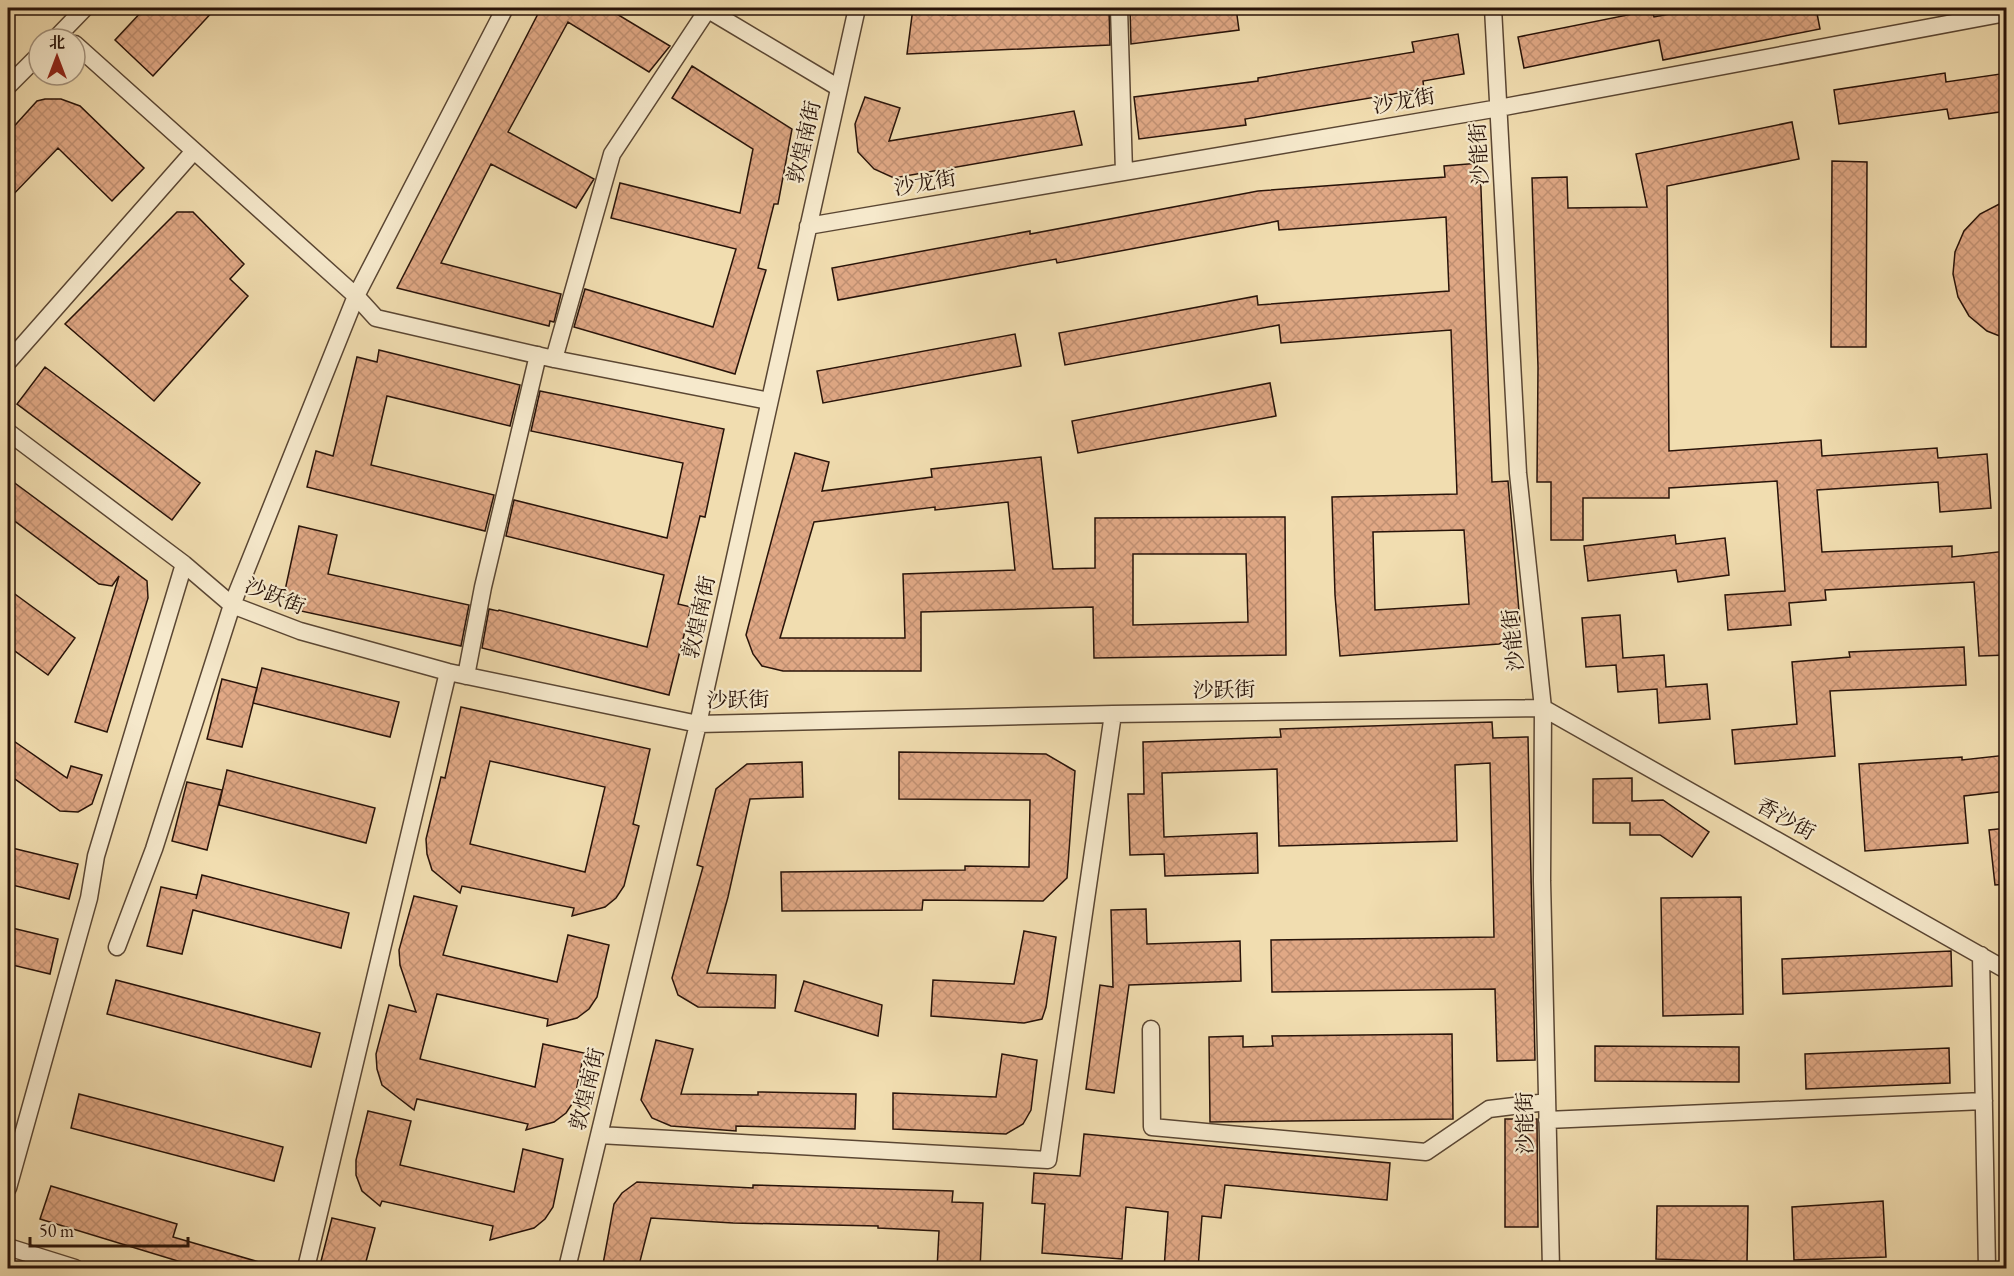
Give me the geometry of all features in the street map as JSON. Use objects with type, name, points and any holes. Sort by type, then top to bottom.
[{"type":"street","points":[[70,27],[85,8]]},
{"type":"street","points":[[117,947],[154,849],[232,605],[356,296],[505,8]]},
{"type":"street","points":[[466,676],[483,586],[546,357],[612,153],[706,8],[839,88]]},
{"type":"street","name":"敦煌南街","points":[[567,1269],[698,724],[857,8]]},
{"type":"street","points":[[1119,8],[1124,172]]},
{"type":"street","name":"沙能街","points":[[1493,8],[1518,473],[1543,708],[1542,881],[1551,1269]]},
{"type":"street","name":"沙龙街","points":[[808,226],[1499,108],[2007,13]]},
{"type":"street","points":[[87,55],[356,296],[376,318],[546,357],[769,400]]},
{"type":"street","points":[[8,86],[27,67]]},
{"type":"street","points":[[8,362],[194,151]]},
{"type":"street","name":"沙跃街","points":[[8,432],[184,564],[232,605],[300,631],[448,672],[698,724],[1113,714],[1543,708]]},
{"type":"street","points":[[8,1188],[89,898],[96,856],[184,564]]},
{"type":"street","points":[[306,1269],[448,672]]},
{"type":"street","name":"香沙街","points":[[1543,708],[2007,970]]},
{"type":"street","points":[[599,1135],[1048,1161],[1113,714]]},
{"type":"street","points":[[1981,955],[1987,1269]]},
{"type":"street","points":[[1151,1029],[1152,1127],[1426,1152],[1489,1108],[1547,1102]]},
{"type":"street","points":[[1547,1120],[1984,1101]]},
{"type":"street","points":[[8,1247],[75,1269]]},
{"type":"building","points":[[145,8],[216,8],[153,76],[115,40]]},
{"type":"building","points":[[541,8],[607,8],[670,46],[649,72],[568,22],[508,132],[594,179],[576,208],[491,164],[441,263],[561,294],[554,322],[550,321],[549,326],[397,288]]},
{"type":"building","points":[[913,8],[949,8],[948,15],[1109,8],[1110,45],[907,54]]},
{"type":"building","points":[[1130,8],[1236,8],[1239,30],[1131,44]]},
{"type":"building","points":[[1703,8],[1816,8],[1820,29],[1663,60],[1659,40],[1524,68],[1518,37],[1652,10],[1654,17]]},
{"type":"building","points":[[1458,34],[1464,74],[1423,81],[1424,89],[1245,119],[1246,125],[1139,139],[1134,97],[1258,81],[1258,78],[1414,52],[1412,42]]},
{"type":"building","points":[[692,66],[792,129],[778,204],[774,204],[758,268],[766,270],[735,374],[574,327],[585,289],[713,327],[736,249],[611,218],[620,183],[740,213],[753,149],[672,98]]},
{"type":"building","points":[[1945,73],[1946,82],[2007,73],[2007,111],[1949,119],[1947,109],[1839,124],[1834,90]]},
{"type":"building","points":[[865,97],[900,108],[889,141],[1074,111],[1082,145],[894,178],[874,169],[858,152],[855,124]]},
{"type":"building","points":[[61,99],[80,106],[144,168],[112,201],[58,148],[8,200],[8,133],[37,101]]},
{"type":"building","points":[[1792,122],[1799,159],[1667,186],[1669,451],[1821,440],[1822,456],[1937,448],[1938,458],[1987,454],[1991,508],[1940,512],[1938,482],[1817,490],[1822,552],[1952,546],[1952,557],[2007,551],[2007,655],[1979,656],[1974,582],[1825,590],[1826,600],[1789,603],[1791,625],[1728,630],[1725,595],[1785,591],[1777,481],[1669,488],[1669,498],[1583,498],[1583,540],[1551,540],[1551,482],[1537,482],[1538,367],[1532,178],[1567,177],[1568,208],[1647,207],[1636,154]]},
{"type":"building","points":[[1832,161],[1867,162],[1866,347],[1831,347]]},
{"type":"building","points":[[1480,163],[1492,482],[1508,481],[1520,623],[1513,637],[1499,644],[1340,656],[1335,595],[1332,497],[1457,494],[1451,330],[1281,343],[1279,325],[1065,365],[1059,333],[1257,296],[1258,305],[1449,291],[1446,217],[1279,230],[1278,221],[1057,263],[1056,259],[838,300],[832,268],[1258,191],[1445,177],[1444,166]],"holes":[[[1464,530],[1469,604],[1375,610],[1373,532]]]},
{"type":"building","points":[[2007,200],[2007,339],[1987,331],[1969,316],[1958,297],[1953,274],[1955,252],[1964,231],[1980,214]]},
{"type":"building","points":[[177,212],[193,212],[244,264],[230,279],[248,296],[154,401],[65,324]]},
{"type":"building","points":[[1015,334],[1021,366],[823,403],[817,371]]},
{"type":"building","points":[[379,350],[520,385],[510,426],[387,396],[371,465],[494,495],[485,531],[307,487],[316,451],[333,456],[357,357],[377,362]]},
{"type":"building","points":[[45,367],[200,483],[172,520],[17,404]]},
{"type":"building","points":[[1270,383],[1276,416],[1078,453],[1072,421]]},
{"type":"building","points":[[540,391],[724,429],[705,517],[700,516],[678,604],[691,607],[669,695],[482,648],[489,609],[647,647],[664,575],[506,536],[514,500],[667,538],[683,463],[531,431]]},
{"type":"building","points":[[795,453],[829,462],[822,491],[932,477],[931,469],[1041,457],[1053,569],[1095,568],[1095,518],[1285,517],[1286,655],[1094,658],[1093,607],[921,612],[921,671],[783,671],[762,666],[753,654],[746,635]],"holes":[[[1008,502],[1015,570],[903,574],[905,638],[780,638],[814,522],[935,507],[935,510]],[[1133,554],[1246,554],[1248,622],[1133,625]]]},
{"type":"building","points":[[8,478],[147,581],[148,598],[107,732],[75,722],[119,576],[112,586],[99,584],[8,516]]},
{"type":"building","points":[[299,526],[337,535],[328,574],[469,605],[461,646],[301,611],[303,599],[284,595]]},
{"type":"building","points":[[1675,535],[1676,544],[1725,538],[1729,575],[1678,582],[1676,570],[1588,581],[1584,546]]},
{"type":"building","points":[[8,589],[75,638],[48,675],[8,646]]},
{"type":"building","points":[[1620,615],[1623,658],[1664,655],[1666,687],[1707,684],[1710,719],[1659,723],[1657,689],[1618,692],[1616,665],[1586,667],[1582,618]]},
{"type":"building","points":[[1964,647],[1966,685],[1830,691],[1835,756],[1735,764],[1732,730],[1797,724],[1792,662],[1850,657],[1849,652]]},
{"type":"building","points":[[262,668],[399,702],[390,737],[253,703]]},
{"type":"building","points":[[222,679],[257,688],[242,747],[207,739]]},
{"type":"building","points":[[461,707],[650,749],[633,824],[639,826],[624,886],[616,898],[605,907],[572,916],[574,908],[462,886],[460,893],[432,870],[427,854],[426,839],[441,777],[445,778]],"holes":[[[490,761],[605,787],[585,872],[470,844]]]},
{"type":"building","points":[[1492,722],[1493,738],[1528,737],[1535,1060],[1497,1061],[1495,989],[1272,992],[1271,940],[1494,937],[1490,763],[1455,765],[1457,841],[1279,846],[1277,769],[1162,773],[1164,837],[1257,833],[1258,873],[1165,876],[1164,854],[1130,855],[1128,794],[1144,794],[1143,742],[1281,737],[1280,729]]},
{"type":"building","points":[[8,737],[67,778],[71,766],[102,775],[92,804],[78,812],[60,811],[8,774]]},
{"type":"building","points":[[899,752],[1046,754],[1075,771],[1067,878],[1043,901],[923,900],[922,910],[782,911],[781,872],[965,870],[965,866],[1029,867],[1030,800],[899,799]]},
{"type":"building","points":[[2007,755],[2007,791],[1964,796],[1968,843],[1865,851],[1859,764],[1962,757],[1962,760]]},
{"type":"building","points":[[802,762],[803,797],[750,799],[728,897],[707,973],[776,975],[775,1008],[698,1007],[678,995],[672,978],[703,867],[697,865],[716,789],[747,764]]},
{"type":"building","points":[[227,770],[375,808],[366,843],[219,805]]},
{"type":"building","points":[[1632,778],[1632,801],[1663,800],[1709,832],[1692,857],[1660,835],[1630,835],[1630,823],[1593,823],[1593,779]]},
{"type":"building","points":[[187,782],[222,790],[207,850],[172,841]]},
{"type":"building","points":[[2007,828],[2007,884],[1995,885],[1989,830]]},
{"type":"building","points":[[8,847],[78,864],[69,899],[8,884]]},
{"type":"building","points":[[202,875],[349,913],[341,948],[193,910],[182,954],[147,946],[161,887],[197,895]]},
{"type":"building","points":[[414,896],[457,906],[443,955],[557,982],[568,935],[609,945],[597,997],[589,1009],[577,1018],[547,1026],[548,1019],[437,994],[420,1059],[535,1087],[543,1044],[584,1053],[574,1101],[566,1113],[554,1122],[526,1130],[528,1124],[417,1099],[414,1110],[382,1085],[377,1069],[376,1054],[389,1005],[416,1012],[400,965],[399,950]]},
{"type":"building","points":[[1741,897],[1743,1014],[1663,1016],[1661,898]]},
{"type":"building","points":[[1146,909],[1147,944],[1240,941],[1241,981],[1129,985],[1114,1093],[1086,1089],[1100,985],[1113,987],[1111,910]]},
{"type":"building","points":[[8,927],[58,939],[50,974],[8,964]]},
{"type":"building","points":[[1024,931],[1056,937],[1046,1007],[1042,1019],[1024,1023],[931,1016],[933,980],[1014,984]]},
{"type":"building","points":[[1951,951],[1952,986],[1783,994],[1782,959]]},
{"type":"building","points":[[116,980],[320,1033],[311,1067],[107,1014]]},
{"type":"building","points":[[804,981],[882,1005],[878,1036],[795,1011]]},
{"type":"building","points":[[1452,1034],[1453,1119],[1210,1122],[1209,1037],[1243,1036],[1243,1047],[1273,1046],[1272,1036]]},
{"type":"building","points":[[656,1040],[693,1049],[681,1094],[758,1095],[758,1092],[856,1094],[855,1129],[736,1126],[736,1131],[671,1126],[652,1118],[641,1100]]},
{"type":"building","points":[[1595,1046],[1739,1047],[1739,1082],[1595,1081]]},
{"type":"building","points":[[1949,1048],[1950,1083],[1806,1089],[1805,1054]]},
{"type":"building","points":[[1002,1054],[1037,1060],[1031,1110],[1023,1124],[1006,1134],[893,1129],[893,1093],[996,1097]]},
{"type":"building","points":[[79,1094],[283,1147],[274,1181],[71,1128]]},
{"type":"building","points":[[368,1111],[411,1121],[400,1165],[514,1192],[523,1149],[563,1159],[553,1207],[545,1219],[534,1228],[490,1240],[493,1226],[382,1201],[380,1206],[362,1191],[356,1175],[356,1160]]},
{"type":"building","points":[[1505,1119],[1537,1119],[1538,1227],[1505,1227]]},
{"type":"building","points":[[1084,1134],[1390,1163],[1387,1200],[1225,1185],[1221,1218],[1202,1216],[1198,1269],[1164,1269],[1168,1212],[1126,1207],[1122,1259],[1042,1253],[1045,1204],[1032,1203],[1034,1173],[1080,1176]]},
{"type":"building","points":[[637,1182],[753,1188],[753,1185],[953,1191],[952,1202],[983,1203],[980,1269],[937,1269],[939,1231],[878,1228],[878,1226],[733,1223],[651,1218],[638,1269],[622,1269],[603,1264],[614,1204],[622,1193]]},
{"type":"building","points":[[51,1186],[177,1224],[173,1237],[266,1264],[265,1269],[190,1269],[191,1265],[40,1219]]},
{"type":"building","points":[[1883,1201],[1886,1257],[1794,1260],[1792,1207]]},
{"type":"building","points":[[1657,1206],[1748,1206],[1747,1262],[1656,1259]]},
{"type":"building","points":[[332,1218],[375,1228],[364,1269],[319,1269]]}]
